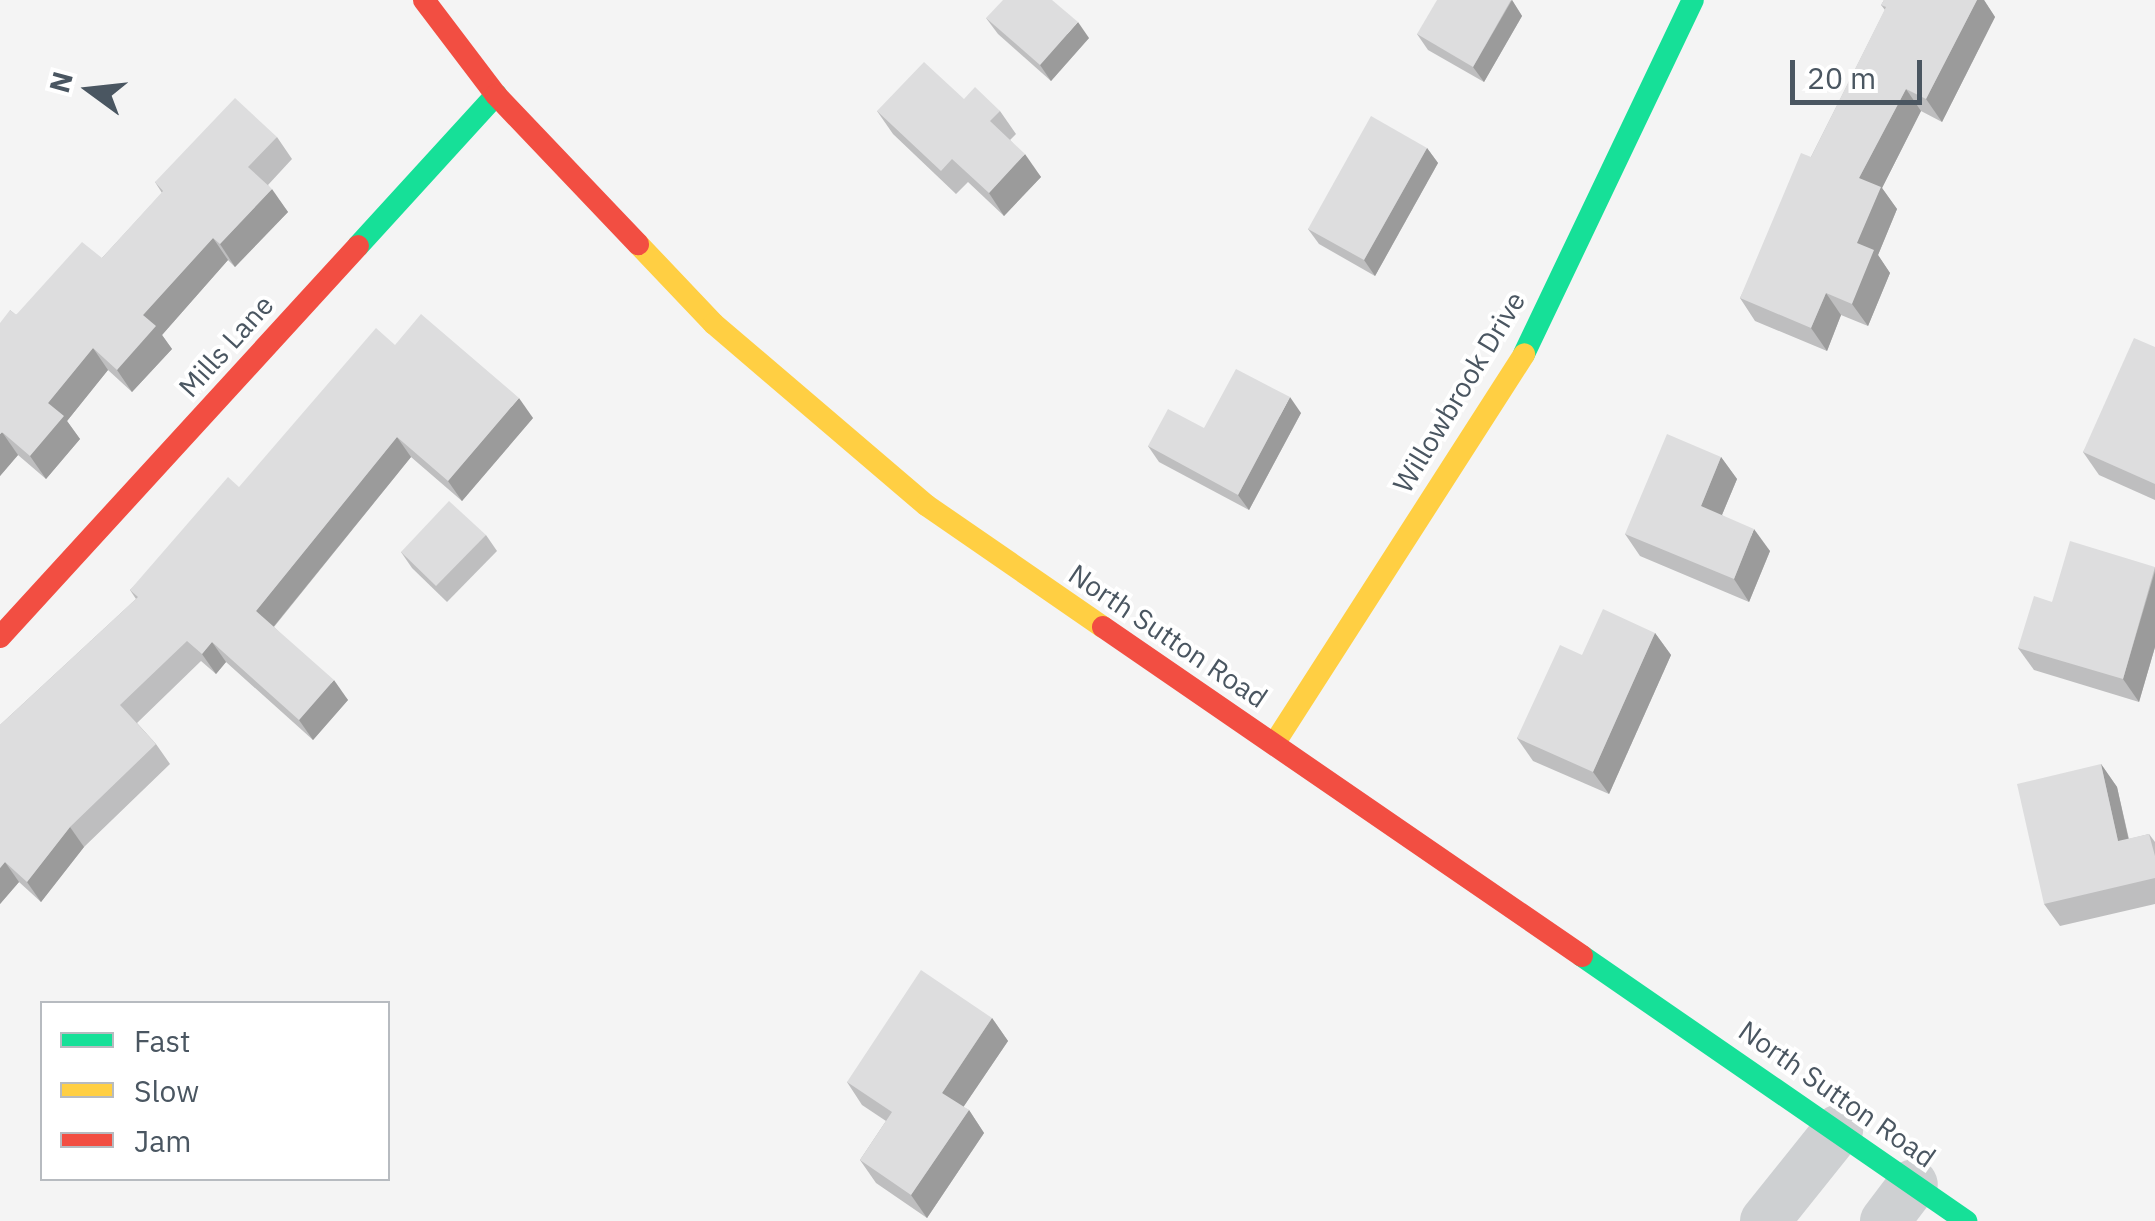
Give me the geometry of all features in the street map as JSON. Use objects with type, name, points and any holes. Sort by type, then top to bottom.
[{"type":"main road","name":"North Sutton Road","points":[[424,0],[496,95],[714,324],[823,423],[944,520],[1838,1130],[1899,1202],[1966,1221]]},
{"type":"main road","name":"Willowbrook Drive","points":[[1274,744],[1524,354],[1693,0]]},
{"type":"main road","name":"Mills Lane","points":[[0,637],[496,95]]},
{"type":"street","points":[[1765,1221],[1838,1130]]},
{"type":"building","points":[[1003,0],[1052,0],[1078,22],[1040,65],[986,18]]},
{"type":"building","points":[[1437,0],[1511,0],[1473,67],[1417,34]]},
{"type":"building","points":[[1884,0],[1977,0],[1926,99],[1906,89],[1859,178],[1881,187],[1857,243],[1874,250],[1852,304],[1826,293],[1811,328],[1740,298],[1801,153],[1811,157],[1886,7],[1881,5]]},
{"type":"building","points":[[924,62],[964,99],[975,87],[1000,111],[990,121],[1025,154],[989,193],[952,159],[941,171],[877,111]]},
{"type":"building","points":[[235,98],[277,137],[248,167],[272,189],[220,244],[213,238],[143,315],[156,326],[117,370],[93,348],[48,403],[64,416],[30,456],[0,434],[0,323],[10,310],[16,315],[82,242],[102,258],[163,191],[155,182]]},
{"type":"building","points":[[1371,116],[1427,148],[1364,260],[1308,229]]},
{"type":"building","points":[[421,314],[519,398],[448,481],[397,437],[256,611],[334,680],[299,720],[212,642],[202,654],[187,641],[120,705],[156,744],[70,827],[27,882],[5,862],[0,868],[0,725],[138,597],[130,590],[228,477],[239,487],[376,328],[395,345]]},
{"type":"building","points":[[2134,338],[2155,347],[2155,484],[2083,452]]},
{"type":"building","points":[[1236,369],[1290,397],[1238,495],[1148,446],[1168,409],[1204,428]]},
{"type":"building","points":[[1667,434],[1721,457],[1701,506],[1754,529],[1734,579],[1625,534]]},
{"type":"building","points":[[449,501],[486,535],[436,586],[401,552]]},
{"type":"building","points":[[2070,541],[2155,567],[2123,679],[2018,648],[2034,596],[2052,602]]},
{"type":"building","points":[[1603,609],[1655,633],[1593,772],[1517,738],[1560,645],[1582,655]]},
{"type":"building","points":[[2101,764],[2118,841],[2149,834],[2155,878],[2044,904],[2017,784]]},
{"type":"building","points":[[921,970],[992,1018],[942,1093],[969,1110],[911,1195],[860,1160],[892,1112],[847,1082]]},
{"type":"traffic: fast","points":[[1524,354],[1693,0]]},
{"type":"traffic: fast","points":[[358,246],[496,95]]},
{"type":"traffic: fast","points":[[1582,956],[1966,1221]]},
{"type":"traffic: slow","points":[[638,244],[714,324],[926,505],[1103,627]]},
{"type":"traffic: slow","points":[[1274,744],[1524,354]]},
{"type":"traffic: jam","points":[[424,0],[496,95],[638,244]]},
{"type":"traffic: jam","points":[[0,637],[358,246]]},
{"type":"traffic: jam","points":[[1103,627],[1582,956]]}]
